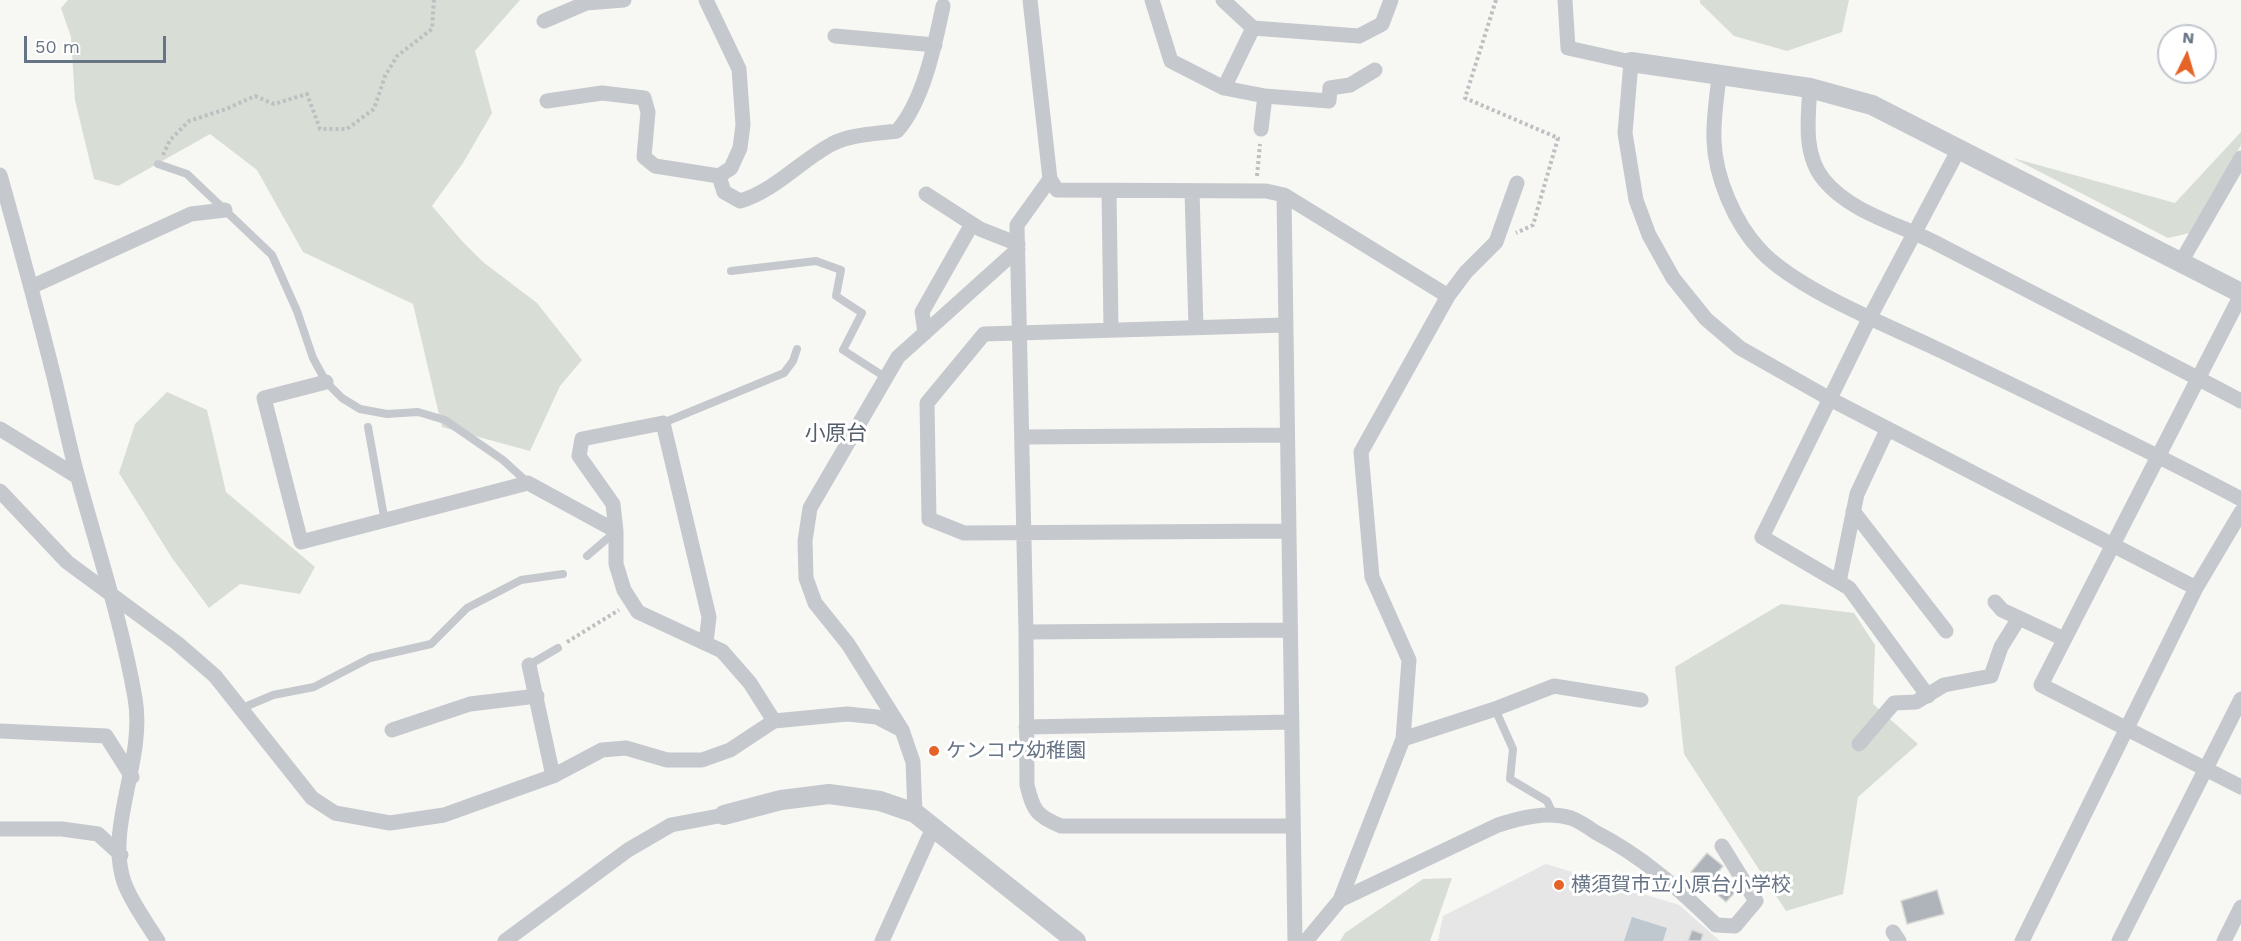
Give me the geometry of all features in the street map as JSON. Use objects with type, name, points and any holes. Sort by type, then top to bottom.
[{"type":"street","points":[[544,21],[586,3],[624,0]]},
{"type":"street","points":[[547,101],[602,93],[644,98],[648,112],[644,157],[655,166],[719,176],[731,168],[740,148],[743,125],[739,69],[706,0]]},
{"type":"street","points":[[1030,0],[1050,179],[1057,190],[1266,191],[1284,195],[1448,296]]},
{"type":"street","points":[[1152,0],[1170,61],[1224,88],[1265,96],[1329,101],[1330,88],[1350,85],[1375,70]]},
{"type":"street","points":[[1223,0],[1253,28],[1359,36],[1383,24],[1391,0]]},
{"type":"street","points":[[1565,0],[1568,48],[1631,62],[1810,88],[1872,105],[1960,147],[2241,294],[2111,545],[2042,685],[2241,787]]},
{"type":"street","points":[[719,176],[724,192],[740,201],[760,195],[832,145],[846,139],[897,131],[908,119],[935,45],[943,6]]},
{"type":"street","points":[[1224,88],[1253,28]]},
{"type":"street","points":[[835,36],[935,45]]},
{"type":"street","points":[[1631,62],[1625,134],[1636,200],[1649,235],[1673,278],[1706,319],[1740,348],[1830,399],[2196,588]]},
{"type":"street","points":[[1719,76],[1714,141],[1721,178],[1735,213],[1761,251],[1792,276],[1870,317],[2159,455],[2241,499]]},
{"type":"street","points":[[1810,88],[1807,132],[1812,157],[1822,179],[1843,199],[1915,233],[2241,401]]},
{"type":"street","points":[[1261,129],[1265,96]]},
{"type":"street","points":[[1928,696],[1849,588],[1762,537],[1870,317],[1960,147]]},
{"type":"street","points":[[2181,261],[2237,176],[2241,158]]},
{"type":"street","points":[[0,175],[31,287],[78,477],[113,596],[137,712],[132,777],[120,825],[120,855],[124,882],[158,941]]},
{"type":"street","points":[[1050,179],[1017,225],[1025,532],[1027,785],[1032,807],[1044,819],[1061,826],[1293,826]]},
{"type":"street","points":[[1306,941],[1340,900],[1403,739],[1409,660],[1372,577],[1361,452],[1448,296],[1466,272],[1496,242],[1517,183]]},
{"type":"street","points":[[1192,191],[1196,327]]},
{"type":"street","points":[[1108,192],[1112,329]]},
{"type":"street","points":[[926,194],[972,224],[1018,247]]},
{"type":"street","points":[[1284,195],[1295,941]]},
{"type":"street","points":[[31,287],[191,214],[225,210]]},
{"type":"street","points":[[925,333],[922,312],[972,224]]},
{"type":"street","points":[[915,813],[913,762],[902,730],[848,644],[815,603],[806,578],[804,542],[810,508],[898,357],[1018,247]]},
{"type":"street","points":[[1286,326],[984,334],[927,403],[928,496],[929,519],[964,533],[1289,531]]},
{"type":"street","points":[[326,382],[264,398],[301,542],[528,483],[616,531]]},
{"type":"street","points":[[706,643],[710,617],[663,423],[582,439],[579,456],[613,504],[616,564],[624,590],[638,612],[722,651],[750,683],[774,721]]},
{"type":"street","points":[[0,429],[78,477]]},
{"type":"street","points":[[1839,582],[1857,494],[1887,430]]},
{"type":"street","points":[[1023,437],[1287,435]]},
{"type":"street","points":[[0,491],[67,562],[177,643],[216,676],[312,798],[335,813],[390,823],[444,816],[553,776],[602,750],[626,748],[667,760],[702,760],[730,750],[774,721],[847,714],[877,717],[902,730]]},
{"type":"street","points":[[1853,511],[1946,631]]},
{"type":"street","points":[[2022,941],[2196,588],[2241,512]]},
{"type":"street","points":[[1995,602],[2002,610],[2064,639]]},
{"type":"street","points":[[1859,744],[1894,703],[1916,702],[1944,685],[1991,676],[2001,647],[2019,618]]},
{"type":"street","points":[[1026,632],[1290,630]]},
{"type":"street","points":[[529,665],[553,776]]},
{"type":"street","points":[[1403,739],[1495,709],[1554,686],[1641,700]]},
{"type":"street","points":[[392,730],[470,704],[537,696]]},
{"type":"street","points":[[2120,941],[2241,699]]},
{"type":"street","points":[[1026,727],[1292,722]]},
{"type":"street","points":[[0,731],[106,736],[132,777]]},
{"type":"street","points":[[505,941],[628,850],[671,825],[724,815],[781,800],[829,794],[880,801],[915,813],[1076,941]]},
{"type":"street","points":[[1340,900],[1498,825],[1525,817],[1554,816],[1571,818],[1613,841],[1668,879],[1716,925],[1735,926],[1756,901],[1722,846]]},
{"type":"street","points":[[882,941],[933,828]]},
{"type":"street","points":[[0,829],[62,829],[98,834],[120,855]]},
{"type":"street","points":[[2224,941],[2241,907]]},
{"type":"lane","points":[[158,164],[187,174],[272,255],[297,311],[313,358],[326,382],[342,398],[360,409],[387,414],[418,412],[445,420],[503,460],[528,483]]},
{"type":"lane","points":[[731,271],[816,261],[841,270],[836,296],[862,313],[843,350],[885,377]]},
{"type":"lane","points":[[663,423],[784,374],[793,362],[796,349]]},
{"type":"lane","points":[[368,427],[385,522]]},
{"type":"lane","points":[[586,556],[616,531]]},
{"type":"lane","points":[[240,709],[273,695],[314,687],[370,657],[431,644],[467,608],[521,580],[563,574]]},
{"type":"lane","points":[[529,665],[558,648]]},
{"type":"lane","points":[[1495,709],[1512,748],[1510,779],[1547,801],[1554,816]]},
{"type":"path","points":[[158,164],[170,140],[189,121],[226,109],[255,96],[274,104],[307,94],[320,129],[347,129],[374,110],[385,76],[397,56],[432,29],[434,0]]},
{"type":"path","points":[[1496,0],[1465,98],[1558,138],[1533,225]]},
{"type":"path","points":[[1256,191],[1261,129]]},
{"type":"path","points":[[558,648],[632,602]]},
{"type":"shaded area","points":[[68,0],[520,0],[475,51],[492,113],[463,163],[432,206],[483,262],[537,303],[582,360],[560,386],[530,451],[442,427],[413,304],[303,252],[257,170],[210,134],[118,186],[94,179],[75,100],[71,37],[61,8]]},
{"type":"shaded area","points":[[1700,0],[1849,0],[1842,32],[1787,51],[1734,36],[1700,3]]},
{"type":"shaded area","points":[[2241,132],[2241,145],[2190,233],[2168,238],[2013,158],[2175,203]]},
{"type":"shaded area","points":[[167,392],[207,410],[226,492],[315,567],[300,594],[240,584],[209,608],[172,558],[119,473],[135,424]]},
{"type":"shaded area","points":[[1781,604],[1854,613],[1875,645],[1873,704],[1918,744],[1858,797],[1843,894],[1786,911],[1684,754],[1675,667]]},
{"type":"shaded area","name":"横須賀市立小原台小学校","points":[[1546,864],[1679,905],[1720,941],[1438,941],[1443,916]]},
{"type":"shaded area","points":[[1452,878],[1430,941],[1340,941],[1345,933],[1423,879]]},
{"type":"shaded area","points":[[1632,917],[1667,928],[1663,941],[1624,941]]},
{"type":"building","points":[[1707,853],[1723,866],[1719,871],[1740,887],[1726,902],[1691,872]]},
{"type":"building","points":[[1937,890],[1944,914],[1907,924],[1901,901]]},
{"type":"building","points":[[1692,930],[1703,934],[1701,941],[1688,941]]},
{"type":"place","name":"ケンコウ幼稚園","points":[[934,751]]},
{"type":"place","name":"横須賀市立小原台小学校","points":[[1559,885]]},
{"type":"district","name":"小原台","points":[[836,434]]}]
